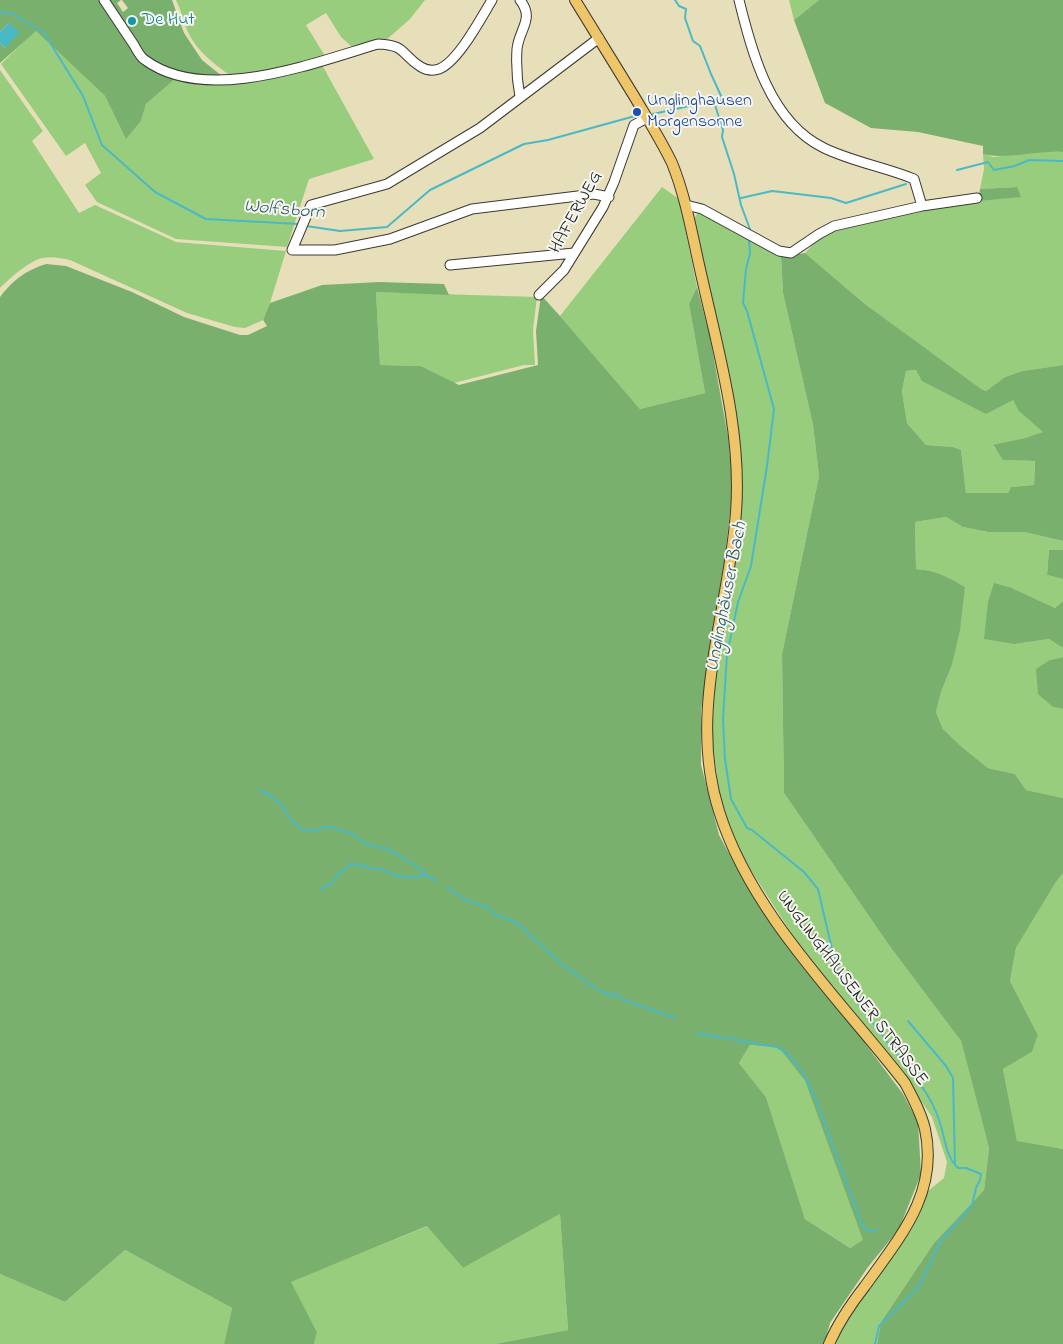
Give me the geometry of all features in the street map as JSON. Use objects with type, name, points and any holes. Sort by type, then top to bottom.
[{"type":"main road","name":"UNGLINGHAUSENER STRASSE","points":[[575,0],[648,118],[672,163],[686,205],[702,281],[719,347],[734,438],[738,482],[732,543],[706,719],[707,750],[716,802],[731,845],[748,877],[807,963],[905,1083],[917,1106],[925,1128],[928,1154],[926,1180],[918,1206],[906,1228],[841,1320],[829,1344]]},
{"type":"street","points":[[104,0],[144,60],[174,75],[199,80],[257,77],[298,68],[378,44],[390,45],[403,50],[421,67],[431,70],[440,69],[456,58],[492,0]]},
{"type":"street","points":[[520,0],[527,12],[526,22],[517,47],[517,81],[520,97]]},
{"type":"street","points":[[739,0],[756,60],[774,98],[791,122],[809,139],[824,148],[873,166],[897,172],[914,180],[922,206]]},
{"type":"street","points":[[599,38],[480,128],[387,184],[311,205],[292,250],[336,250],[390,239],[472,209],[594,194],[609,196]]},
{"type":"street","name":"HAFERWEG","points":[[539,295],[564,270],[609,196],[634,125],[648,118]]},
{"type":"street","points":[[686,205],[702,209],[779,251],[791,253],[834,226],[922,206],[977,198]]},
{"type":"street","points":[[450,265],[574,253]]},
{"type":"green space","points":[[0,0],[100,0],[141,64],[175,79],[146,104],[141,121],[126,139],[105,96],[36,31],[0,63],[0,43],[5,48],[9,23],[0,32]]},
{"type":"green space","points":[[105,0],[121,0],[117,3],[123,12],[128,8],[122,0],[172,0],[184,33],[202,60],[222,76],[195,76],[172,71],[144,54]]},
{"type":"green space","points":[[176,0],[425,0],[410,19],[385,41],[353,48],[341,37],[326,13],[306,25],[325,56],[279,69],[231,76],[195,44],[187,30]]},
{"type":"green space","points":[[789,0],[819,0],[794,20]]},
{"type":"green space","points":[[819,0],[1063,0],[1063,152],[992,156],[983,154],[983,146],[918,132],[871,128],[825,103],[794,20]]},
{"type":"green space","points":[[35,30],[105,96],[126,138],[141,121],[146,104],[175,79],[198,83],[321,63],[374,159],[309,179],[287,247],[176,239],[97,202],[85,185],[101,173],[85,143],[66,156],[1,64]]},
{"type":"green space","points":[[0,70],[43,131],[32,141],[79,213],[95,205],[176,242],[286,251],[263,320],[245,328],[235,327],[187,313],[70,260],[49,257],[42,258],[25,266],[0,288]]},
{"type":"green space","points":[[1046,151],[1063,152],[1063,365],[1022,371],[1005,377],[986,391],[980,389],[865,304],[805,253],[827,233],[1017,187],[980,189],[984,169],[983,154],[993,157]]},
{"type":"green space","points":[[662,187],[679,199],[697,287],[689,304],[705,393],[640,409],[560,316]]},
{"type":"green space","points":[[1017,187],[1021,197],[978,201],[980,189]]},
{"type":"green space","points":[[699,211],[781,257],[783,293],[813,425],[819,476],[782,654],[784,793],[891,948],[961,1041],[989,1148],[984,1190],[934,1243],[881,1322],[877,1344],[836,1344],[843,1323],[911,1230],[928,1191],[944,1178],[947,1162],[932,1117],[906,1079],[801,948],[750,869],[735,842],[719,792],[712,737],[716,667],[741,515],[742,468],[737,418],[693,220]]},
{"type":"green space","points":[[805,253],[865,304],[986,391],[1005,377],[1022,371],[1063,365],[1063,541],[1024,532],[988,532],[963,527],[946,517],[915,522],[916,569],[942,575],[965,587],[960,630],[952,665],[941,692],[936,712],[943,729],[988,768],[1015,774],[1026,790],[1063,798],[1063,873],[1016,948],[1010,981],[1038,1035],[1032,1052],[1003,1069],[1017,1141],[1063,1149],[1063,1344],[877,1344],[881,1322],[934,1243],[984,1190],[989,1148],[961,1041],[891,948],[784,793],[782,654],[819,476],[813,425],[783,293],[781,257]],"holes":[[[916,370],[922,381],[986,414],[1013,400],[1019,411],[1043,432],[993,445],[1003,460],[1035,461],[1034,485],[1011,487],[1008,493],[966,493],[961,450],[953,447],[926,445],[907,423],[902,391],[906,371]]]},
{"type":"green space","points":[[46,264],[66,266],[132,292],[184,317],[240,335],[248,335],[267,326],[263,320],[270,303],[322,285],[379,282],[444,284],[449,295],[376,292],[380,365],[421,366],[459,385],[538,365],[536,331],[541,295],[640,409],[705,393],[689,304],[697,287],[710,337],[728,437],[733,487],[725,556],[701,710],[701,765],[719,835],[745,883],[903,1094],[918,1122],[921,1174],[899,1229],[868,1267],[830,1323],[824,1344],[495,1344],[568,1330],[560,1214],[463,1268],[427,1226],[291,1282],[317,1332],[314,1344],[224,1344],[232,1308],[125,1250],[65,1302],[0,1274],[0,297],[20,277],[32,269]],"holes":[[[750,1045],[779,1048],[805,1081],[863,1240],[850,1248],[805,1219],[766,1097],[739,1063]]]},
{"type":"green space","points":[[376,292],[537,297],[533,330],[535,365],[524,365],[454,383],[421,366],[380,365]]},
{"type":"green space","points":[[916,370],[1013,400],[1020,411],[1044,432],[993,446],[1004,460],[1035,461],[1034,485],[1011,487],[1008,493],[966,493],[961,450],[953,447],[926,445],[907,423],[902,391],[906,371]]},
{"type":"green space","points":[[946,517],[963,527],[988,532],[1024,532],[1063,541],[1063,550],[1049,550],[1047,575],[1063,579],[1063,601],[1055,608],[1012,588],[1015,644],[1049,639],[1063,648],[1063,657],[1050,660],[1053,707],[1063,709],[1063,798],[1026,790],[1015,774],[988,768],[943,729],[936,712],[941,692],[952,665],[965,587],[942,575],[916,569],[915,522]]},
{"type":"green space","points":[[1049,550],[1063,550],[1063,579],[1047,575]]},
{"type":"green space","points":[[994,583],[1012,588],[1055,608],[1063,601],[1063,648],[1049,639],[1015,644],[984,639],[988,602]]},
{"type":"green space","points":[[1063,657],[1063,709],[1053,707],[1038,694],[1036,669],[1050,660]]},
{"type":"green space","points":[[1063,873],[1063,1149],[1017,1142],[1003,1069],[1032,1052],[1038,1035],[1010,981],[1016,948]]},
{"type":"green space","points":[[750,1045],[779,1048],[805,1081],[864,1240],[850,1248],[805,1219],[766,1097],[739,1063]]},
{"type":"green space","points":[[560,1214],[568,1330],[495,1344],[314,1344],[317,1332],[290,1282],[428,1226],[463,1268]]},
{"type":"green space","points":[[125,1250],[232,1308],[224,1344],[0,1344],[0,1274],[65,1302]]},
{"type":"water","points":[[9,23],[20,32],[5,48],[0,43],[0,32]]},
{"type":"waterway","points":[[675,0],[679,6],[686,9],[685,18],[693,41],[700,46],[722,98],[720,103],[715,103],[715,105],[741,205],[751,232]]},
{"type":"waterway","name":"Wolfsborn","points":[[0,12],[11,13],[44,33],[83,96],[102,145],[155,192],[206,219],[299,224]]},
{"type":"waterway","name":"Wolfsborn","points":[[653,114],[712,101],[715,103]]},
{"type":"waterway","name":"Wolfsborn","points":[[306,226],[340,231],[387,227],[430,190],[524,144],[548,140],[635,116]]},
{"type":"waterway","points":[[957,170],[988,162],[994,170],[1015,166],[1029,160],[1063,161]]},
{"type":"waterway","points":[[741,198],[772,191],[831,198],[846,203],[906,184]]},
{"type":"waterway","name":"Unglinghäuser Bach","points":[[749,239],[750,253],[746,269],[743,303],[747,311],[774,409],[751,566],[738,602],[727,654],[723,719],[725,759],[731,799],[747,828],[804,872],[818,889],[839,979],[926,1092],[937,1115],[950,1158],[958,1168],[966,1168],[981,1174],[972,1205],[940,1242],[918,1288],[879,1326],[875,1344]]},
{"type":"waterway","points":[[259,790],[271,796],[283,807],[291,820],[303,830],[314,831],[323,827],[332,827],[351,833],[363,842],[375,847],[385,848],[400,856],[437,881]]},
{"type":"waterway","points":[[321,889],[332,883],[350,864],[381,869],[397,876],[419,877],[425,874]]},
{"type":"waterway","points":[[447,887],[466,900],[487,907],[495,914],[517,923],[565,967],[600,991],[614,996],[617,994],[624,1000],[675,1018]]},
{"type":"waterway","points":[[908,1021],[946,1066],[953,1078],[955,1165]]},
{"type":"waterway","points":[[696,1033],[777,1047],[794,1061],[814,1095],[862,1225],[865,1229],[877,1230]]},
{"type":"place","name":"De Hut","points":[[132,21]]},
{"type":"place","name":"Unglinghausen Morgensonne","points":[[637,112]]}]
